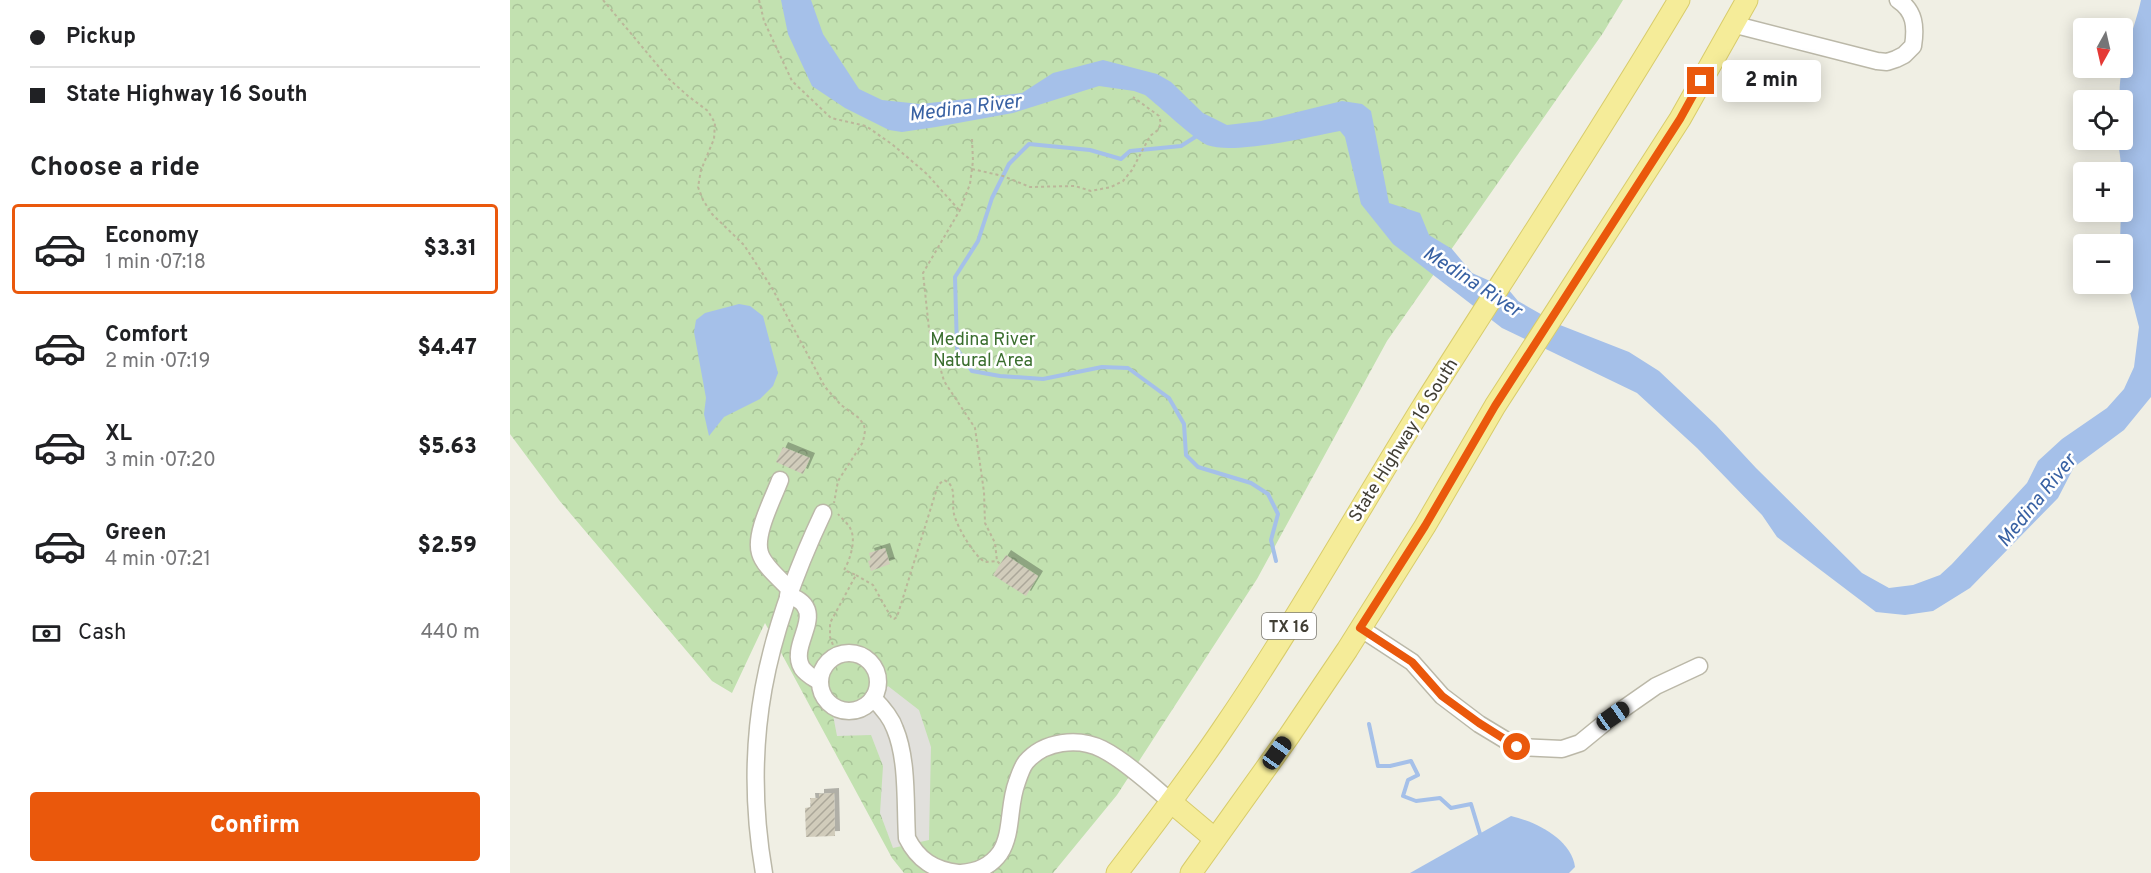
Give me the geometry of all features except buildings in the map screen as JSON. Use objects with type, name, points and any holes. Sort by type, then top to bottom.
[{"type":"main road","name":"State Highway 16 South","points":[[1117,873],[1171,802],[1275,649],[1446,370],[1635,75],[1679,0]]},
{"type":"main road","points":[[1191,873],[1289,736],[1425,526],[1495,406],[1680,119],[1747,0]]},
{"type":"main road","points":[[1171,802],[1215,839]]},
{"type":"lane","points":[[1732,24],[1862,58],[1887,62],[1904,55],[1913,46],[1914,21],[1907,6],[1898,0]]},
{"type":"lane","points":[[780,480],[758,537],[760,553],[789,592],[806,605],[808,613],[799,657],[801,666],[820,682]]},
{"type":"lane","points":[[764,873],[757,832],[758,716],[777,629],[789,592],[823,513]]},
{"type":"lane","points":[[1360,628],[1412,662],[1442,696],[1517,747],[1562,749],[1580,743],[1613,716],[1656,686],[1699,666]]},
{"type":"lane","points":[[847,653],[858,655],[874,668],[878,678],[877,689],[866,706],[846,711],[836,708],[822,693],[820,682],[822,672],[837,656],[847,653]]},
{"type":"lane","points":[[873,698],[895,728],[902,749],[907,838],[913,850],[927,864],[944,871],[975,872],[989,865],[1000,853],[1007,837],[1016,784],[1026,762],[1042,749],[1059,743],[1080,742],[1102,749],[1147,781],[1171,802]]},
{"type":"path","points":[[603,0],[669,79],[708,111],[715,123],[714,139],[701,170],[698,187],[703,200],[712,214],[744,245],[772,288],[825,387],[841,405],[860,418],[864,425],[866,431],[862,442],[838,481],[834,507],[838,515],[850,526],[852,533],[850,556],[844,570],[873,585],[894,619],[897,617],[938,485],[944,480],[950,483],[953,491],[954,516],[975,555],[985,562],[999,563],[995,543],[985,523],[984,492],[975,428],[944,381],[929,329],[923,273],[960,210],[972,169],[972,139]]},
{"type":"path","points":[[759,0],[764,21],[792,81],[831,118],[866,126],[893,145],[927,174],[960,210]]},
{"type":"path","points":[[972,169],[1003,176],[1030,187],[1075,186],[1091,191],[1111,187],[1123,181],[1132,170],[1150,136],[1158,130],[1161,123],[1159,116],[1133,97]]},
{"type":"path","points":[[837,656],[830,637],[830,623],[856,575]]},
{"type":"green space","name":"Medina River Natural Area","points":[[510,0],[1623,0],[1603,33],[1387,341],[1257,579],[1117,795],[1053,873],[904,873],[892,858],[765,623],[732,693],[712,681],[559,500],[510,434]]},
{"type":"shaded area","points":[[888,686],[919,710],[931,747],[929,840],[893,848],[880,813],[883,766],[871,735],[837,736],[833,715],[854,716],[868,712]]},
{"type":"water","name":"Medina River","points":[[781,0],[811,0],[823,34],[859,89],[882,100],[920,104],[1022,93],[1053,73],[1103,60],[1157,74],[1171,82],[1203,113],[1227,125],[1261,121],[1342,101],[1362,104],[1371,111],[1389,203],[1420,213],[1429,235],[1452,249],[1472,273],[1508,289],[1518,301],[1560,325],[1629,352],[1659,371],[1716,425],[1862,573],[1889,588],[1913,585],[1940,575],[2027,483],[2038,461],[2062,439],[2107,408],[2124,389],[2134,367],[2139,327],[2130,294],[2133,294],[2133,234],[2120,234],[2121,222],[2133,222],[2133,162],[2121,162],[2119,150],[2133,150],[2133,90],[2120,90],[2120,88],[2121,78],[2133,78],[2133,28],[2141,0],[2151,0],[2151,397],[2124,430],[2074,467],[2058,498],[1970,588],[1933,611],[1905,615],[1876,612],[1777,537],[1762,515],[1697,448],[1637,393],[1502,328],[1393,244],[1361,204],[1345,137],[1340,131],[1253,147],[1219,148],[1201,142],[1145,95],[1134,91],[1099,86],[1013,113],[902,132],[889,130],[845,108],[812,86],[788,34]]},
{"type":"water","points":[[739,304],[750,306],[763,316],[778,373],[773,386],[760,399],[724,417],[709,436],[704,414],[706,398],[694,332],[696,320],[705,313]]},
{"type":"water","points":[[1511,816],[1541,827],[1560,840],[1572,857],[1575,867],[1569,873],[1410,873]]},
{"type":"waterway","points":[[1200,134],[1181,146],[1130,151],[1121,159],[1090,150],[1029,144],[1009,164],[992,198],[978,241],[955,277],[957,349],[972,371],[1000,376],[1043,379],[1102,367],[1128,368],[1169,398],[1184,424],[1186,455],[1198,467],[1251,483],[1268,494],[1278,514],[1271,540],[1276,561]]},
{"type":"waterway","points":[[1369,724],[1378,766],[1411,761],[1418,775],[1408,780],[1403,796],[1416,801],[1440,798],[1451,808],[1471,804],[1481,837]]},
{"type":"route","points":[[1517,747],[1442,696],[1412,662],[1360,628],[1425,526],[1495,406],[1680,119],[1701,81]]}]
